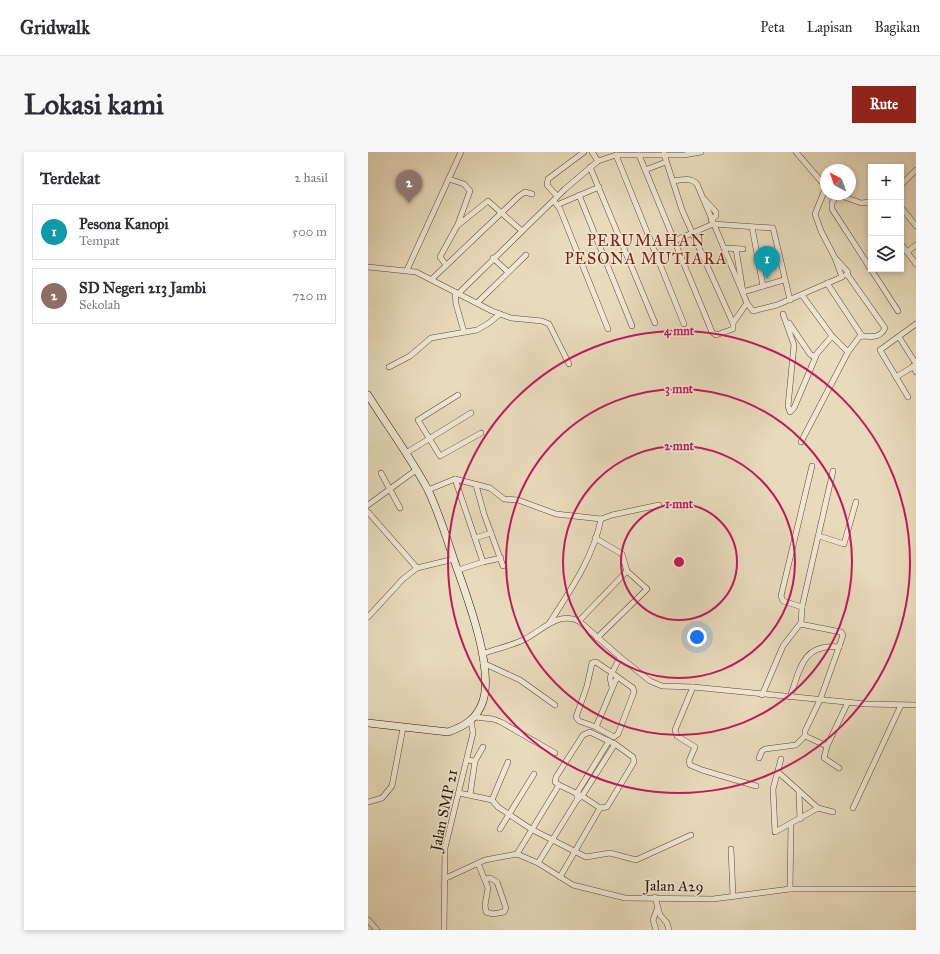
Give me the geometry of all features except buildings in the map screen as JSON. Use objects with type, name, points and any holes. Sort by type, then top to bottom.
[{"type":"street","points":[[407,270],[461,152]]},
{"type":"street","points":[[557,196],[547,185],[548,179],[584,152]]},
{"type":"street","points":[[592,152],[598,160]]},
{"type":"street","points":[[608,329],[555,203],[557,196],[598,160],[616,155],[701,152]]},
{"type":"street","points":[[796,152],[820,180]]},
{"type":"street","points":[[639,154],[713,334],[716,335],[732,330],[734,326],[733,323],[692,232],[666,162],[668,154]]},
{"type":"street","points":[[616,155],[684,324]]},
{"type":"street","points":[[645,170],[666,162]]},
{"type":"street","points":[[590,167],[655,323]]},
{"type":"street","points":[[904,182],[916,170]]},
{"type":"street","points":[[446,265],[440,257],[457,226],[470,191],[464,184],[449,179]]},
{"type":"street","points":[[673,181],[686,179],[694,181],[702,197],[716,212],[716,216],[712,222],[674,241]]},
{"type":"street","points":[[464,332],[456,304],[457,293],[522,231],[555,203],[579,196],[599,187]]},
{"type":"street","points":[[432,279],[525,192],[532,194]]},
{"type":"street","points":[[579,196],[632,326]]},
{"type":"street","points":[[821,200],[815,214],[842,277]]},
{"type":"street","points":[[834,200],[832,209],[898,311]]},
{"type":"street","points":[[853,200],[861,203],[868,203]]},
{"type":"street","points":[[457,226],[488,201],[522,231]]},
{"type":"street","points":[[904,211],[916,226]]},
{"type":"street","points":[[712,222],[774,229],[784,280],[790,300]]},
{"type":"street","points":[[712,222],[747,303],[754,311],[790,300],[847,274]]},
{"type":"street","points":[[752,227],[763,286]]},
{"type":"street","points":[[907,252],[916,245]]},
{"type":"street","points":[[724,248],[743,249]]},
{"type":"street","points":[[904,248],[916,264]]},
{"type":"street","points":[[736,249],[743,292]]},
{"type":"street","points":[[477,303],[526,255]]},
{"type":"street","points":[[493,258],[508,272]]},
{"type":"street","points":[[827,284],[862,336],[871,338],[882,333],[885,328],[847,274],[848,272],[835,258]]},
{"type":"street","points":[[368,267],[407,270],[432,279],[500,314],[511,318],[542,321],[549,324],[569,364]]},
{"type":"street","points":[[743,292],[784,280]]},
{"type":"street","points":[[802,295],[832,336],[848,352]]},
{"type":"street","points":[[733,323],[747,303]]},
{"type":"street","points":[[777,305],[810,354],[814,357],[816,356]]},
{"type":"street","points":[[389,367],[410,356],[431,338],[477,330],[490,323],[500,314]]},
{"type":"street","points":[[783,314],[794,345],[788,406],[790,412],[794,408],[816,356],[832,336]]},
{"type":"street","points":[[908,397],[880,353],[881,348],[916,324]]},
{"type":"street","points":[[801,442],[848,352],[862,336]]},
{"type":"street","points":[[898,337],[915,365],[916,372]]},
{"type":"street","points":[[896,377],[915,365]]},
{"type":"street","points":[[368,395],[428,490],[444,526],[465,590],[482,654],[485,684],[483,701],[473,719],[448,732],[368,724]]},
{"type":"street","points":[[458,395],[418,420],[440,456],[481,433]]},
{"type":"street","points":[[406,453],[471,413]]},
{"type":"street","points":[[802,607],[783,601],[781,596],[812,466]]},
{"type":"street","points":[[368,505],[416,470]]},
{"type":"street","points":[[762,695],[783,646],[801,623],[802,607],[819,536],[832,471]]},
{"type":"street","points":[[381,473],[400,508]]},
{"type":"street","points":[[428,490],[456,479],[490,488],[504,499],[518,500],[556,514],[601,520],[612,515],[659,505]]},
{"type":"street","points":[[456,479],[483,562]]},
{"type":"street","points":[[476,485],[503,566]]},
{"type":"street","points":[[819,536],[844,544],[856,502]]},
{"type":"street","points":[[368,512],[417,568]]},
{"type":"street","points":[[550,622],[573,584],[595,538],[601,520]]},
{"type":"street","points":[[475,538],[491,533]]},
{"type":"street","points":[[595,538],[622,554],[627,571],[646,590],[597,638]]},
{"type":"street","points":[[458,570],[501,558]]},
{"type":"street","points":[[368,617],[403,579],[417,568],[454,559]]},
{"type":"street","points":[[579,621],[627,571]]},
{"type":"street","points":[[482,654],[522,640],[550,622],[567,618],[579,621],[620,657],[656,684],[820,700],[916,705]]},
{"type":"street","points":[[759,758],[762,751],[765,749],[796,745],[805,736],[805,731],[820,700],[843,635],[841,632],[801,623]]},
{"type":"street","points":[[790,697],[802,664],[811,651],[832,646],[839,647]]},
{"type":"street","points":[[612,688],[610,678],[620,657]]},
{"type":"street","points":[[596,662],[612,673],[634,689],[618,734],[614,736],[579,721],[576,717],[587,686],[592,663],[596,662]]},
{"type":"street","points":[[483,663],[520,680],[555,705]]},
{"type":"street","points":[[596,727],[617,677]]},
{"type":"street","points":[[693,687],[675,730],[677,736],[695,747],[689,761],[690,765],[756,786]]},
{"type":"street","points":[[839,768],[824,758],[827,746],[848,702]]},
{"type":"street","points":[[853,808],[901,705]]},
{"type":"street","points":[[473,719],[493,719],[501,722],[555,753]]},
{"type":"street","name":"Jalan SMP 21","points":[[444,930],[446,878],[445,848],[473,733],[473,719]]},
{"type":"street","points":[[368,802],[382,798],[392,786],[403,728]]},
{"type":"street","points":[[590,732],[609,741],[635,760],[607,807],[600,808],[577,793],[559,785],[556,782],[556,777],[583,735],[590,732]]},
{"type":"street","points":[[805,736],[827,746]]},
{"type":"street","points":[[577,800],[577,793],[609,741]]},
{"type":"street","points":[[538,863],[577,800],[582,796],[615,744]]},
{"type":"street","points":[[470,795],[474,761],[482,747]]},
{"type":"street","points":[[781,759],[773,789],[775,832],[800,820],[818,808]]},
{"type":"street","points":[[467,760],[474,761]]},
{"type":"street","points":[[492,800],[508,762]]},
{"type":"street","points":[[778,772],[818,808],[833,812]]},
{"type":"street","points":[[500,829],[534,774]]},
{"type":"street","points":[[446,878],[478,863],[517,854],[559,785]]},
{"type":"street","points":[[799,792],[800,820]]},
{"type":"street","points":[[459,793],[492,800],[498,807],[531,829],[586,857],[610,853],[636,860],[691,835]]},
{"type":"street","points":[[560,877],[600,808]]},
{"type":"street","points":[[790,889],[791,824]]},
{"type":"street","points":[[731,849],[733,896]]},
{"type":"street","name":"Jalan A29","points":[[517,854],[538,863],[573,885],[625,898],[655,897],[713,899],[790,889],[916,889]]},
{"type":"street","points":[[478,863],[486,879],[488,888],[485,904],[486,912],[493,914],[504,912],[506,908],[498,882],[490,878],[486,879]]},
{"type":"street","points":[[655,897],[657,909],[667,923],[669,930]]},
{"type":"street","points":[[656,930],[653,920],[657,909]]},
{"type":"street","points":[[368,920],[378,930]]},
{"type":"place","name":"SD Negeri 213 Jambi","points":[[409,203]]},
{"type":"place","name":"Pesona Kanopi","points":[[767,279]]},
{"type":"district","name":"PERUMAHAN PESONA MUTIARA","points":[[646,249]]}]
